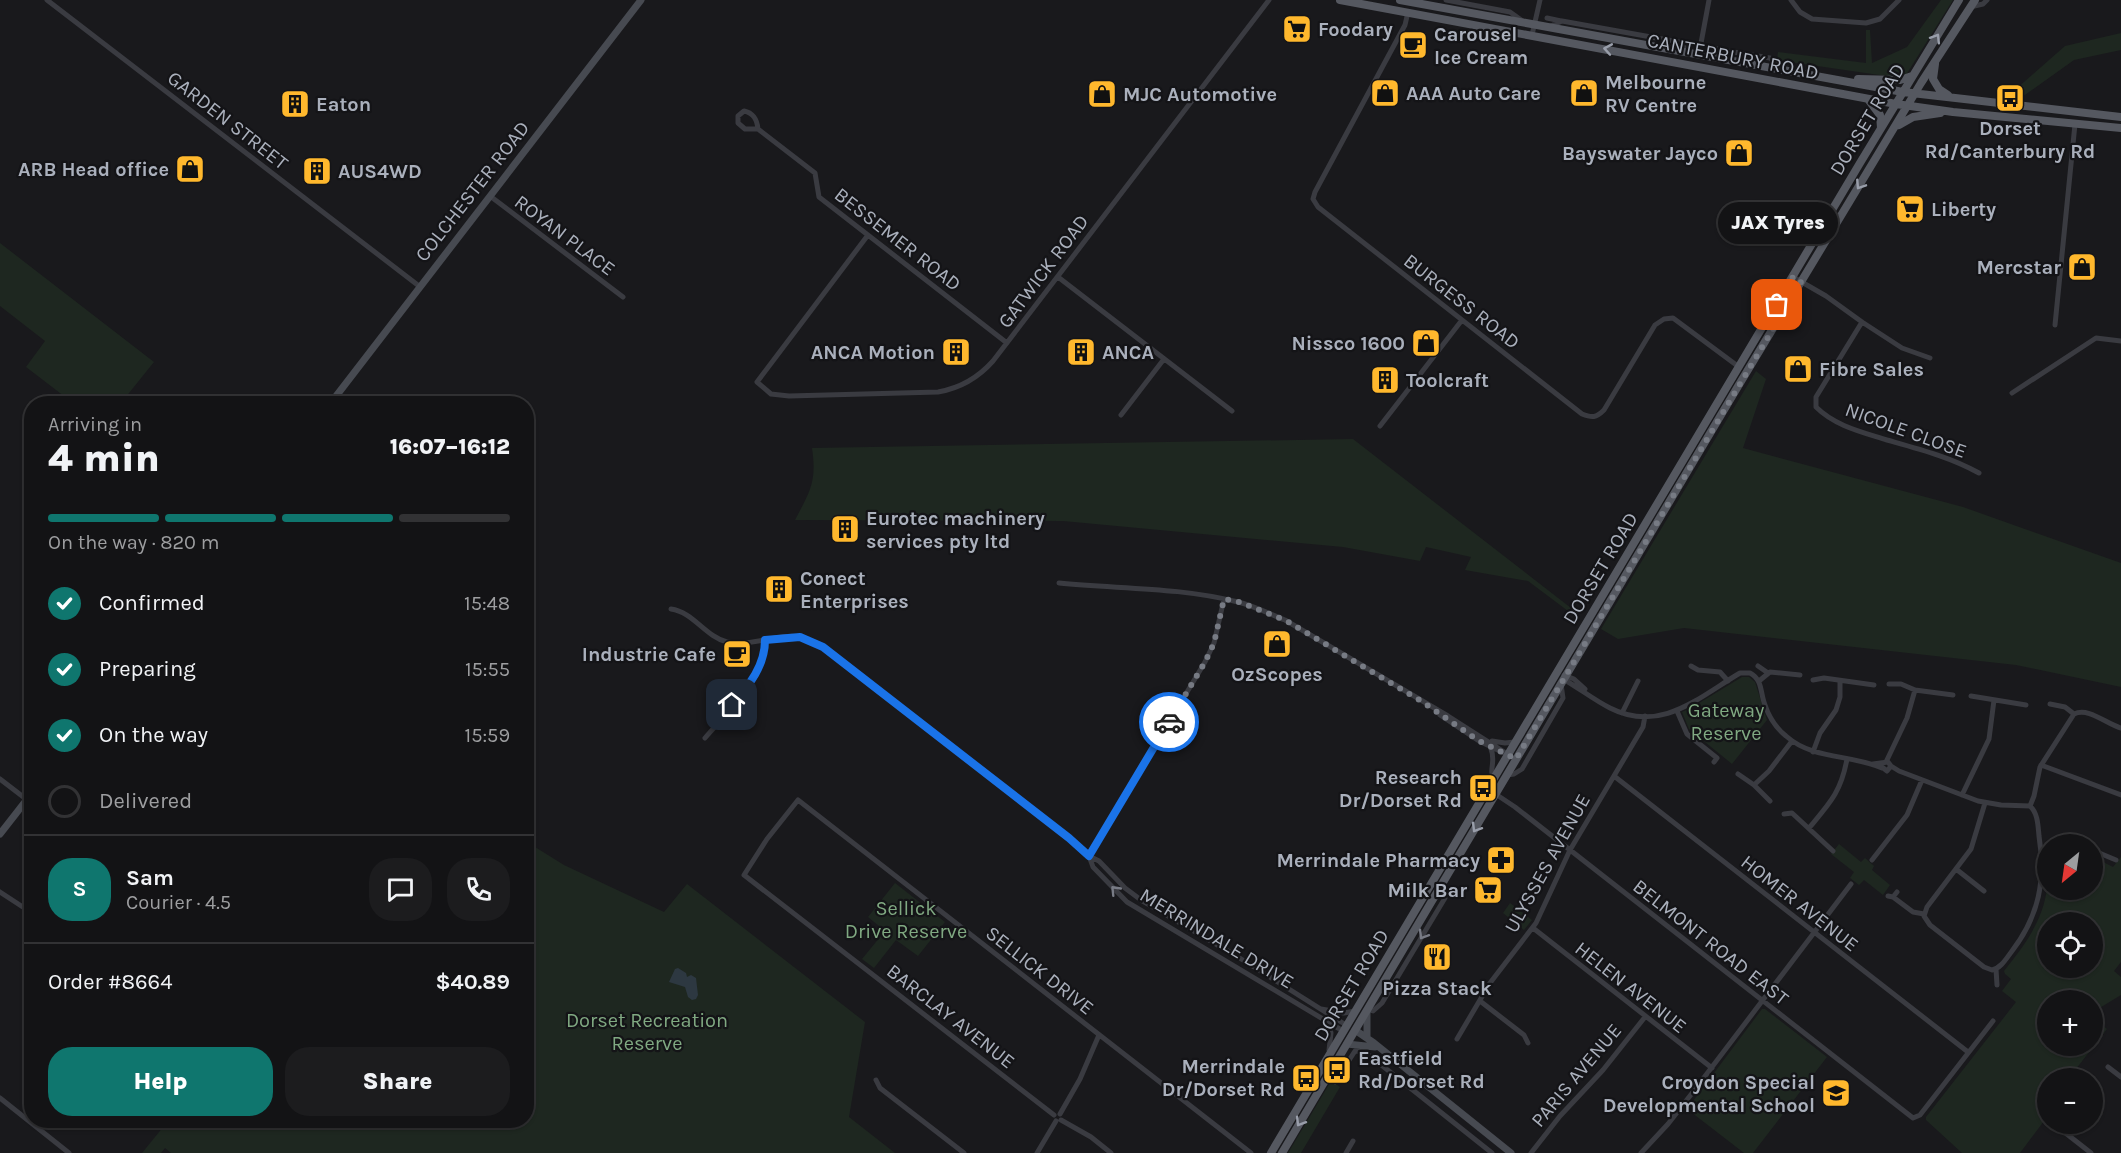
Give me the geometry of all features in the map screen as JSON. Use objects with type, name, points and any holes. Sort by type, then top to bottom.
[{"type":"main road","name":"COLCHESTER ROAD","points":[[336,396],[641,0]]},
{"type":"main road","name":"CANTERBURY ROAD","points":[[1340,0],[1908,106],[2121,129]]},
{"type":"main road","name":"CANTERBURY ROAD","points":[[1400,0],[1532,24],[1548,23],[1688,52],[1700,54],[1710,52],[1830,79],[1915,94],[2121,117]]},
{"type":"main road","name":"DORSET ROAD","points":[[1492,791],[1493,779],[1512,757],[1564,680],[1797,279],[1881,129],[1959,0]]},
{"type":"main road","name":"DORSET ROAD","points":[[1797,279],[1896,128],[1972,4]]},
{"type":"main road","points":[[1697,66],[1700,54]]},
{"type":"main road","points":[[1936,61],[1933,79],[1939,89],[1952,98]]},
{"type":"main road","points":[[1830,79],[1900,80],[1912,76]]},
{"type":"main road","points":[[1868,99],[1880,115],[1881,129]]},
{"type":"main road","points":[[1896,128],[1913,117],[1953,112]]},
{"type":"main road","name":"DORSET ROAD","points":[[1271,1153],[1344,1028],[1445,870],[1492,791],[1506,775],[1516,742],[1556,673],[1743,370]]},
{"type":"main road","points":[[0,834],[24,802]]},
{"type":"main road","name":"DORSET ROAD","points":[[1282,1153],[1443,883],[1445,870]]},
{"type":"main road","points":[[1367,1010],[1367,1038]]},
{"type":"main road","points":[[1344,1028],[1367,1038],[1511,1153]]},
{"type":"main road","points":[[1354,1033],[1386,1053]]},
{"type":"main road","points":[[1347,1044],[1375,1047]]},
{"type":"street","name":"GARDEN STREET","points":[[46,0],[419,286]]},
{"type":"street","name":"GATWICK ROAD","points":[[868,236],[757,382],[771,394],[789,396],[938,392],[950,390],[971,381],[987,368],[1007,343],[1269,0]]},
{"type":"street","name":"CANTERBURY ROAD","points":[[1446,0],[1510,12],[1532,24]]},
{"type":"street","points":[[1534,35],[1532,24],[1540,0]]},
{"type":"street","points":[[1700,54],[1709,0]]},
{"type":"street","points":[[1791,0],[1800,12],[1812,19],[1866,23],[1880,19],[1899,0]]},
{"type":"street","name":"DORSET ROAD","points":[[1972,4],[1983,4],[1987,0]]},
{"type":"street","name":"BURGESS ROAD","points":[[1408,12],[1405,25],[1315,192],[1314,199],[1318,207],[1582,414],[1592,418],[1599,416],[1604,410],[1655,325],[1664,319],[1673,318],[1743,370]]},
{"type":"street","name":"CANTERBURY ROAD","points":[[1548,23],[1562,21],[1679,42],[1688,52]]},
{"type":"street","name":"CANTERBURY ROAD","points":[[1710,52],[1721,50],[1770,58],[1779,68]]},
{"type":"street","points":[[2055,325],[2075,124]]},
{"type":"street","name":"BESSEMER ROAD","points":[[758,129],[815,173],[819,197],[1007,343]]},
{"type":"street","name":"ROYAN PLACE","points":[[490,196],[623,297]]},
{"type":"street","points":[[1058,277],[1232,411]]},
{"type":"street","points":[[1797,279],[1902,348],[1930,358]]},
{"type":"street","points":[[1380,426],[1462,320]]},
{"type":"street","name":"NICOLE CLOSE","points":[[1862,322],[1816,397],[1816,407],[1822,413],[1849,428],[1956,461],[1979,472]]},
{"type":"street","points":[[2012,393],[2096,338],[2121,341]]},
{"type":"street","points":[[1120,415],[1164,359]]},
{"type":"street","points":[[1059,583],[1161,589],[1239,602],[1285,620],[1485,738],[1512,757]]},
{"type":"street","points":[[1089,856],[1205,662],[1214,643],[1224,599]]},
{"type":"street","name":"MERRINDALE DRIVE","points":[[671,609],[685,614],[716,637],[727,642],[744,643],[800,637],[823,647],[1089,856],[1100,861],[1125,888],[1141,900],[1253,966],[1344,1028]]},
{"type":"street","points":[[705,738],[754,678],[765,652],[765,640]]},
{"type":"street","points":[[1691,666],[1698,670],[1720,672],[1728,681]]},
{"type":"street","points":[[1758,666],[1768,673],[1800,675]]},
{"type":"street","points":[[1556,673],[1564,680],[1581,684],[1588,693],[1610,708],[1622,713],[1642,716],[1661,716],[1677,711],[1744,672],[1753,674],[1759,681],[1769,716],[1792,741],[1813,752],[1871,764],[1887,764],[1899,771],[1985,803],[2030,806]]},
{"type":"street","points":[[1622,713],[1641,680],[1635,673]]},
{"type":"street","points":[[1759,681],[1768,673]]},
{"type":"street","points":[[1812,680],[1824,678],[1874,685]]},
{"type":"street","points":[[1506,775],[1514,774],[1522,769],[1563,698],[1564,680]]},
{"type":"street","points":[[1813,752],[1820,733],[1836,710],[1840,697],[1840,681]]},
{"type":"street","points":[[1889,684],[1901,684],[1915,690],[1953,695]]},
{"type":"street","points":[[1887,764],[1907,718],[1915,690]]},
{"type":"street","points":[[1971,696],[2026,705]]},
{"type":"street","points":[[1962,795],[1989,739],[1994,700]]},
{"type":"street","points":[[1421,701],[1491,748],[1512,757]]},
{"type":"street","points":[[2050,704],[2065,707],[2074,714]]},
{"type":"street","points":[[1677,711],[1684,729],[1717,758],[1714,762]]},
{"type":"street","points":[[2041,834],[2036,816],[2030,806],[2041,765],[2074,714],[2083,711],[2107,724],[2121,728]]},
{"type":"street","name":"ULYSSES AVENUE","points":[[1457,1039],[1496,975],[1533,928],[1570,850],[1640,730],[1642,716]]},
{"type":"street","points":[[1485,738],[1498,743],[1516,742]]},
{"type":"street","points":[[1754,785],[1769,771],[1792,741]]},
{"type":"street","points":[[1491,748],[1494,758],[1491,774],[1493,779]]},
{"type":"street","points":[[1809,828],[1842,784],[1847,759]]},
{"type":"street","points":[[2041,765],[2121,795]]},
{"type":"street","points":[[1738,774],[1754,785],[1770,801]]},
{"type":"street","name":"HOMER AVENUE","points":[[1614,776],[1968,1052]]},
{"type":"street","points":[[0,779],[24,797]]},
{"type":"street","points":[[1872,860],[1907,815],[1922,780]]},
{"type":"street","name":"BELMONT ROAD EAST","points":[[1492,791],[1913,1118],[1916,1118],[1968,1052]]},
{"type":"street","name":"SELLICK DRIVE","points":[[744,875],[767,839],[798,800],[1251,1153]]},
{"type":"street","points":[[1985,803],[1974,843],[1924,914],[1930,925],[1975,960],[1986,968],[1995,969]]},
{"type":"street","points":[[1784,814],[1792,813],[1833,851]]},
{"type":"street","points":[[2103,855],[2116,860]]},
{"type":"street","name":"MERRINDALE DRIVE","points":[[1089,856],[1093,867],[1127,902],[1329,1023],[1344,1028]]},
{"type":"street","points":[[1956,869],[1984,891]]},
{"type":"street","name":"BARCLAY AVENUE","points":[[744,875],[1058,1118],[1091,1137],[1111,1153]]},
{"type":"street","points":[[1641,1153],[1668,1124],[1712,1068],[1851,884]]},
{"type":"street","points":[[0,892],[24,908]]},
{"type":"street","points":[[1893,895],[1913,912],[1924,914]]},
{"type":"street","points":[[1997,985],[1995,969],[2018,943],[2033,918],[2038,900]]},
{"type":"street","name":"HELEN AVENUE","points":[[1533,928],[1712,1068]]},
{"type":"street","points":[[1199,945],[1203,937]]},
{"type":"street","points":[[1248,974],[1253,966]]},
{"type":"street","points":[[1480,1001],[1524,1035],[1528,1043]]},
{"type":"street","points":[[1317,1008],[1344,1013],[1355,1011]]},
{"type":"street","name":"PARIS AVENUE","points":[[1531,1153],[1560,1116],[1603,1070],[1644,1017]]},
{"type":"street","points":[[1968,1052],[1993,1021]]},
{"type":"street","points":[[1329,1023],[1331,1033],[1329,1055]]},
{"type":"street","points":[[1037,1153],[1080,1079],[1099,1035]]},
{"type":"street","points":[[1335,1082],[1355,1051],[1365,1052],[1492,1153]]},
{"type":"street","points":[[1386,1053],[1386,1068]]},
{"type":"street","points":[[2108,1067],[2121,1077]]},
{"type":"street","points":[[876,1080],[880,1088],[964,1153]]},
{"type":"street","points":[[0,1098],[24,1117]]},
{"type":"street","points":[[38,1128],[69,1153]]},
{"type":"street","points":[[2067,1134],[2091,1153]]},
{"type":"street","points":[[1346,1153],[1353,1141]]},
{"type":"green space","points":[[1941,0],[1953,0],[1906,75],[1893,77],[1777,60],[1778,52],[1866,63],[1866,30],[1870,30],[1872,63],[1907,47]]},
{"type":"green space","points":[[2121,33],[2121,50],[2074,60],[2022,97],[2008,96],[2065,46]]},
{"type":"green space","points":[[0,243],[154,362],[127,396],[64,396],[26,367],[45,341],[0,306]]},
{"type":"green space","points":[[1756,371],[1766,379],[1743,448],[1963,507],[2121,563],[2121,687],[2016,665],[1684,628],[1618,639],[1601,629]]},
{"type":"green space","points":[[1353,439],[1571,608],[1568,611],[1528,581],[1465,570],[1471,557],[1426,547],[1420,561],[1343,547],[1063,521],[795,520],[813,478],[812,448]]},
{"type":"green space","name":"Gateway Reserve","points":[[1742,677],[1749,677],[1755,682],[1767,720],[1732,764],[1689,729],[1682,712]]},
{"type":"green space","points":[[1839,844],[1861,862],[1865,858],[1874,866],[1872,870],[1890,885],[1883,895],[1864,880],[1859,885],[1850,878],[1854,872],[1831,854]]},
{"type":"green space","name":"Dorset Recreation Reserve","points":[[534,846],[564,865],[664,912],[687,884],[865,1022],[849,1117],[895,1153],[171,1153],[165,1148],[161,1153],[142,1153],[162,1128],[534,1128]]},
{"type":"green space","points":[[2121,857],[2121,962],[2114,971],[2121,977],[2121,995],[2103,1006],[2103,990],[2037,990],[2037,1056],[2086,1056],[2077,1068],[2037,1068],[2037,1130],[2020,1153],[1962,1153],[1926,1120],[1926,1117],[2016,1002],[2002,991],[2011,979],[2004,971],[2037,922],[2037,978],[2103,978],[2103,912],[2041,911],[2045,900],[2103,900],[2103,862],[2113,867]]},
{"type":"green space","name":"Sellick Drive Reserve","points":[[895,883],[945,922],[918,956],[896,940],[874,968],[862,959],[885,931],[868,917]]},
{"type":"green space","points":[[1510,903],[1532,920],[1524,930],[1503,913]]},
{"type":"green space","points":[[1762,1009],[1827,1057],[1753,1153],[1744,1153],[1687,1109]]},
{"type":"green space","points":[[1331,1081],[1340,1087],[1301,1153],[1288,1153]]},
{"type":"shaded area","points":[[678,968],[686,973],[687,977],[691,975],[696,978],[698,995],[696,999],[692,1000],[688,997],[685,987],[669,982],[675,969]]},
{"type":"way so far","points":[[1169,722],[1214,643],[1224,599],[1239,602],[1285,620],[1421,701],[1479,741],[1516,759],[1801,282],[1793,277],[1777,305]]},
{"type":"place","name":"Foodary","points":[[1297,29]]},
{"type":"place","name":"Carousel Ice Cream","points":[[1413,45]]},
{"type":"place","name":"AAA Auto Care","points":[[1385,93]]},
{"type":"place","name":"Melbourne RV Centre","points":[[1584,93]]},
{"type":"place","name":"MJC Automotive","points":[[1102,94]]},
{"type":"place","name":"Dorset Rd/Canterbury Rd","points":[[2010,98]]},
{"type":"place","name":"Eaton","points":[[295,104]]},
{"type":"place","name":"Bayswater Jayco","points":[[1739,153]]},
{"type":"place","name":"ARB Head office","points":[[190,169]]},
{"type":"place","name":"AUS4WD","points":[[317,171]]},
{"type":"place","name":"Liberty","points":[[1910,209]]},
{"type":"place","name":"Mercstar","points":[[2082,267]]},
{"type":"place","name":"JAX Tyres","points":[[1777,305]]},
{"type":"place","name":"Nissco 1600","points":[[1426,343]]},
{"type":"place","name":"ANCA Motion","points":[[956,352]]},
{"type":"place","name":"ANCA","points":[[1081,352]]},
{"type":"place","name":"Fibre Sales","points":[[1798,369]]},
{"type":"place","name":"Toolcraft","points":[[1385,380]]},
{"type":"place","name":"Eurotec machinery services pty ltd","points":[[845,529]]},
{"type":"place","name":"Conect Enterprises","points":[[779,589]]},
{"type":"place","name":"OzScopes","points":[[1277,644]]},
{"type":"place","name":"Industrie Cafe","points":[[737,654]]},
{"type":"place","name":"Research Dr/Dorset Rd","points":[[1483,788]]},
{"type":"place","name":"Merrindale Pharmacy","points":[[1501,860]]},
{"type":"place","name":"Milk Bar","points":[[1488,890]]},
{"type":"place","name":"Pizza Stack","points":[[1437,957]]},
{"type":"place","name":"Eastfield Rd/Dorset Rd","points":[[1337,1070]]},
{"type":"place","name":"Merrindale Dr/Dorset Rd","points":[[1306,1078]]},
{"type":"place","name":"Croydon Special Developmental School","points":[[1836,1093]]},
{"type":"route","points":[[732,705],[754,678],[763,660],[765,640],[800,637],[812,641],[869,682],[1089,856],[1169,722]]}]
